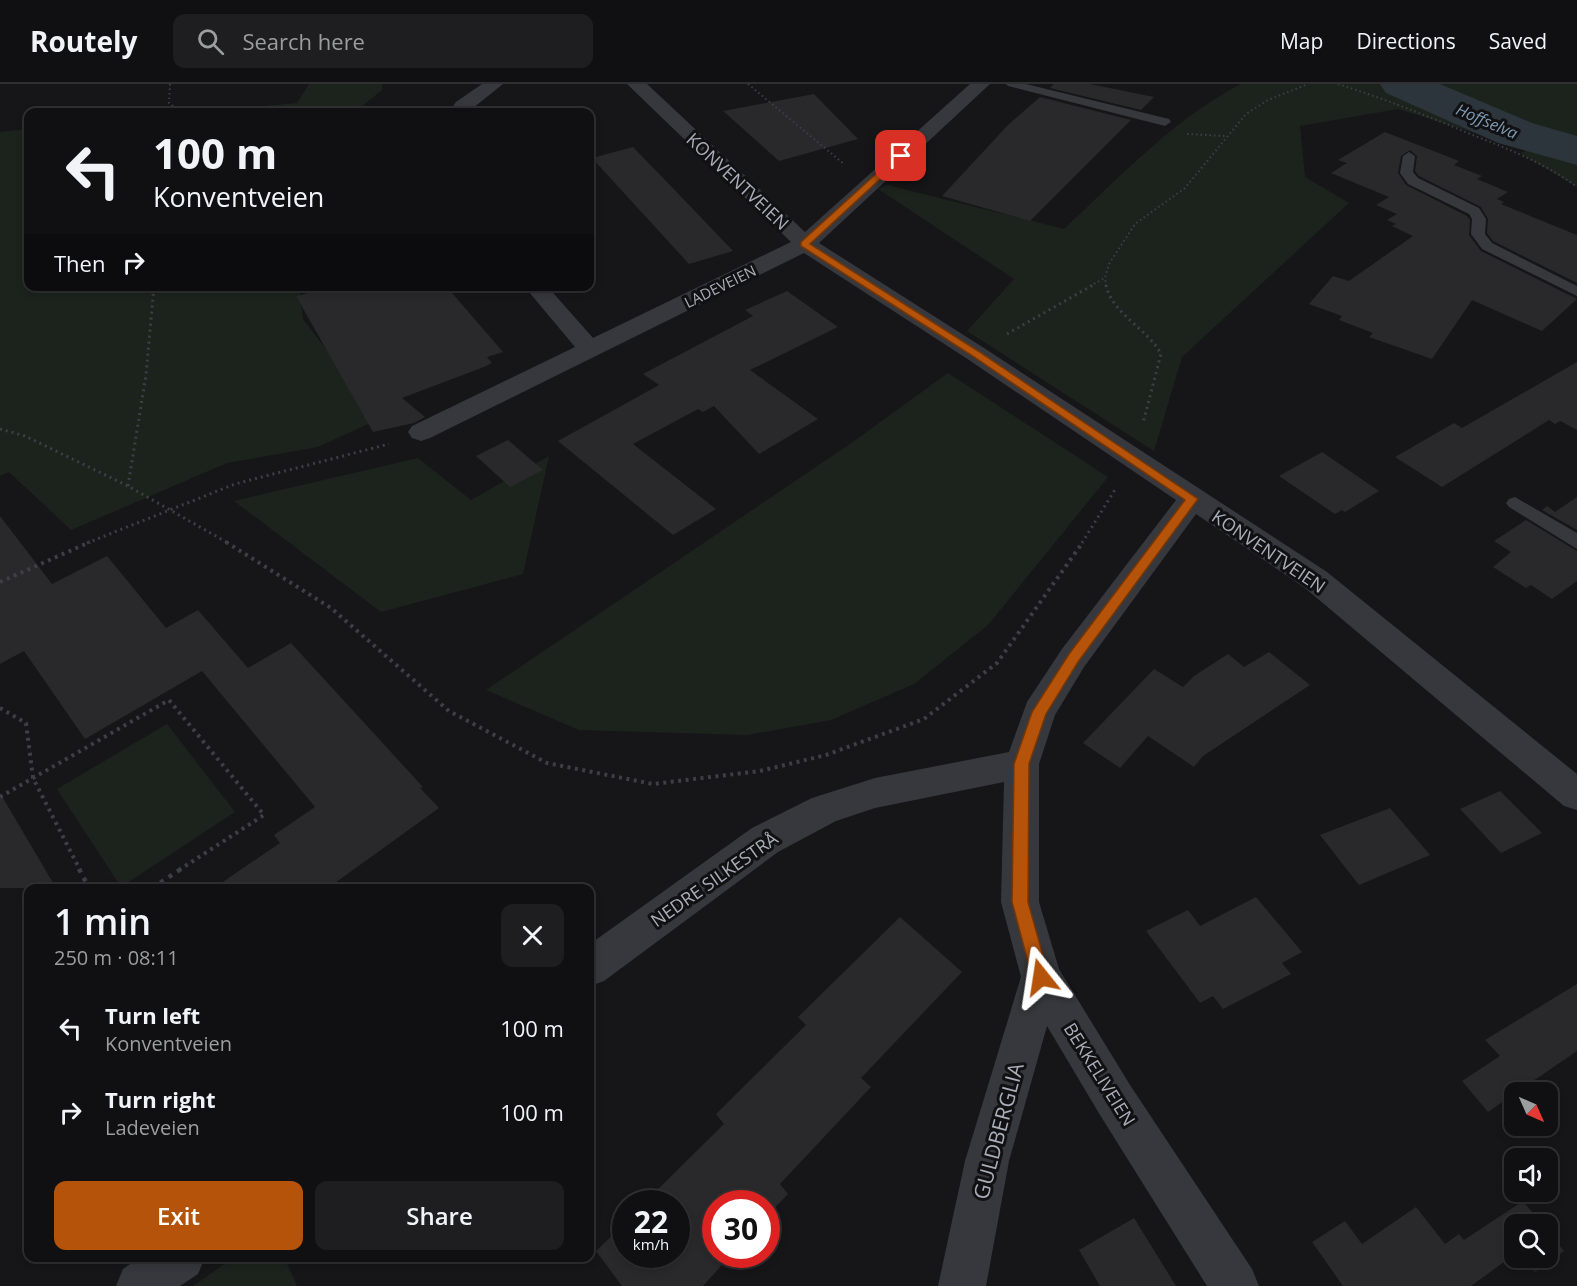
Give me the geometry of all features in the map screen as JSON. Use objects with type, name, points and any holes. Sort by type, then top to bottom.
[{"type":"street","points":[[461,108],[494,84]]},
{"type":"street","name":"KONVENTVEIEN","points":[[636,84],[805,244],[975,353],[1316,580],[1577,795]]},
{"type":"street","name":"LADEVEIEN","points":[[421,432],[805,244],[981,84]]},
{"type":"street","points":[[539,291],[591,350]]},
{"type":"street","name":"BEKKELIVEIEN","points":[[1192,499],[1073,658],[1039,712],[1022,764],[1020,902],[1041,977],[1115,1100],[1235,1286]]},
{"type":"street","name":"NEDRE SILKESTRÅ","points":[[594,964],[765,840],[825,809],[875,793],[1022,764]]},
{"type":"street","name":"GULDBERGLIA","points":[[962,1286],[987,1161],[1041,977]]},
{"type":"street","points":[[140,1286],[174,1262]]},
{"type":"lane","points":[[1012,84],[1165,122]]},
{"type":"lane","points":[[1409,156],[1406,173],[1413,181],[1427,189],[1474,211],[1479,219],[1476,229],[1477,236],[1487,246],[1577,292]]},
{"type":"lane","points":[[1515,502],[1577,542]]},
{"type":"path","points":[[170,84],[170,103],[176,108]]},
{"type":"path","points":[[748,84],[869,185]]},
{"type":"path","points":[[0,429],[25,436],[128,486],[256,559],[331,608],[449,711],[547,763],[653,784],[760,771],[826,754],[924,719],[997,663],[1094,527],[1133,458],[1161,354],[1153,340],[1121,311],[1110,294],[1105,278],[1111,258],[1137,221],[1185,188],[1225,136],[1245,115],[1258,105],[1308,84]]},
{"type":"path","points":[[1338,84],[1382,98],[1514,152],[1565,177],[1577,187]]},
{"type":"path","points":[[1165,122],[1189,135],[1225,136]]},
{"type":"path","points":[[975,353],[1105,278]]},
{"type":"path","points":[[128,486],[146,375],[154,291]]},
{"type":"path","points":[[0,582],[167,509],[238,483],[390,444],[421,432]]},
{"type":"path","points":[[0,797],[169,700],[264,814],[158,884]]},
{"type":"path","points":[[0,708],[26,723],[33,778],[87,884]]},
{"type":"shaded area","points":[[309,84],[382,84],[382,90],[360,108],[242,108],[297,103]]},
{"type":"shaded area","points":[[1241,84],[1577,84],[1577,187],[1520,153],[1537,147],[1478,134],[1398,109],[1300,126],[1305,177],[1349,203],[1182,357],[1154,451],[967,331],[1014,279],[878,189],[887,185],[1064,229],[1148,150],[1193,114]]},
{"type":"shaded area","points":[[24,129],[24,291],[300,291],[303,319],[379,419],[318,447],[227,463],[71,530],[9,472],[0,476],[0,132]]},
{"type":"shaded area","points":[[948,373],[1108,477],[988,625],[914,684],[831,720],[748,735],[579,730],[486,690],[850,444]]},
{"type":"shaded area","points":[[549,456],[523,574],[381,612],[234,501],[418,458],[471,500]]},
{"type":"shaded area","points":[[167,724],[235,812],[126,884],[119,884],[57,789]]},
{"type":"shaded area","points":[[228,1262],[286,1262],[297,1286],[193,1286]]},
{"type":"building","points":[[1054,84],[1090,84],[1154,97],[1141,110],[1050,88]]},
{"type":"building","points":[[814,94],[858,139],[779,161],[723,111]]},
{"type":"building","points":[[1040,97],[1131,120],[1030,221],[942,196],[1008,125]]},
{"type":"building","points":[[1385,132],[1459,161],[1454,165],[1482,176],[1477,179],[1508,192],[1497,199],[1504,202],[1501,204],[1577,235],[1577,283],[1493,241],[1487,233],[1488,219],[1481,207],[1419,176],[1415,171],[1417,156],[1410,150],[1401,156],[1398,173],[1406,185],[1467,216],[1470,220],[1469,235],[1481,251],[1577,299],[1542,331],[1472,300],[1432,359],[1369,337],[1373,333],[1339,320],[1342,316],[1309,304],[1333,276],[1349,281],[1413,236],[1392,226],[1396,224],[1387,220],[1397,214],[1376,205],[1389,197],[1331,173],[1347,163],[1338,160]]},
{"type":"building","points":[[633,147],[733,251],[689,264],[594,160],[594,157]]},
{"type":"building","points":[[316,291],[450,291],[503,352],[487,357],[492,363],[484,367],[402,398],[425,417],[414,423],[373,432],[296,296]]},
{"type":"building","points":[[787,291],[838,327],[750,370],[818,419],[759,454],[714,406],[703,412],[698,409],[633,444],[716,509],[673,535],[558,441],[659,385],[643,374],[753,316],[745,310]]},
{"type":"building","points":[[1577,362],[1577,430],[1560,421],[1555,424],[1549,420],[1442,487],[1395,457],[1454,423],[1462,428]]},
{"type":"building","points":[[508,440],[543,470],[510,487],[476,456]]},
{"type":"building","points":[[1322,452],[1379,491],[1345,512],[1342,510],[1335,514],[1279,476]]},
{"type":"building","points":[[1577,497],[1577,530],[1542,510],[1547,506],[1555,512]]},
{"type":"building","points":[[0,516],[52,584],[107,556],[166,628],[198,610],[248,668],[291,643],[423,787],[420,788],[439,808],[334,884],[220,884],[280,843],[274,835],[315,807],[202,671],[85,739],[24,651],[0,664]]},
{"type":"building","points":[[1526,520],[1577,551],[1577,581],[1552,599],[1531,585],[1526,588],[1493,567],[1511,552],[1494,541]]},
{"type":"building","points":[[1269,652],[1310,685],[1203,756],[1194,767],[1148,736],[1120,768],[1083,743],[1154,669],[1183,687],[1194,676],[1228,654],[1244,667]]},
{"type":"building","points":[[1500,791],[1542,833],[1501,853],[1460,809]]},
{"type":"building","points":[[0,793],[54,884],[24,884],[24,888],[0,888]]},
{"type":"building","points":[[1390,808],[1430,855],[1359,885],[1320,835]]},
{"type":"building","points":[[1256,897],[1302,952],[1282,963],[1291,974],[1223,1009],[1213,996],[1200,1003],[1146,931],[1188,910],[1200,926]]},
{"type":"building","points":[[900,917],[962,972],[861,1078],[871,1087],[780,1184],[788,1194],[780,1202],[780,1190],[702,1190],[702,1268],[719,1268],[703,1286],[622,1286],[596,1251],[612,1236],[612,1268],[690,1268],[690,1190],[657,1190],[724,1124],[716,1114],[806,1025],[798,1017]]},
{"type":"building","points":[[1577,984],[1577,1051],[1532,1082],[1504,1082],[1504,1101],[1488,1112],[1462,1081],[1500,1056],[1485,1040]]},
{"type":"building","points":[[1521,1202],[1534,1214],[1504,1214],[1504,1262],[1471,1286],[1343,1286],[1312,1242],[1345,1221],[1362,1244],[1416,1207],[1445,1244],[1459,1234],[1464,1240]]},
{"type":"building","points":[[1134,1218],[1176,1286],[1100,1286],[1079,1250]]},
{"type":"building","points":[[1558,1244],[1564,1251],[1558,1255]]},
{"type":"waterway","name":"Hoffselva","points":[[1402,84],[1515,133],[1575,151]]},
{"type":"route","points":[[901,156],[805,244],[975,353],[1192,499],[1073,658],[1039,712],[1022,764],[1020,902],[1041,977]]}]
